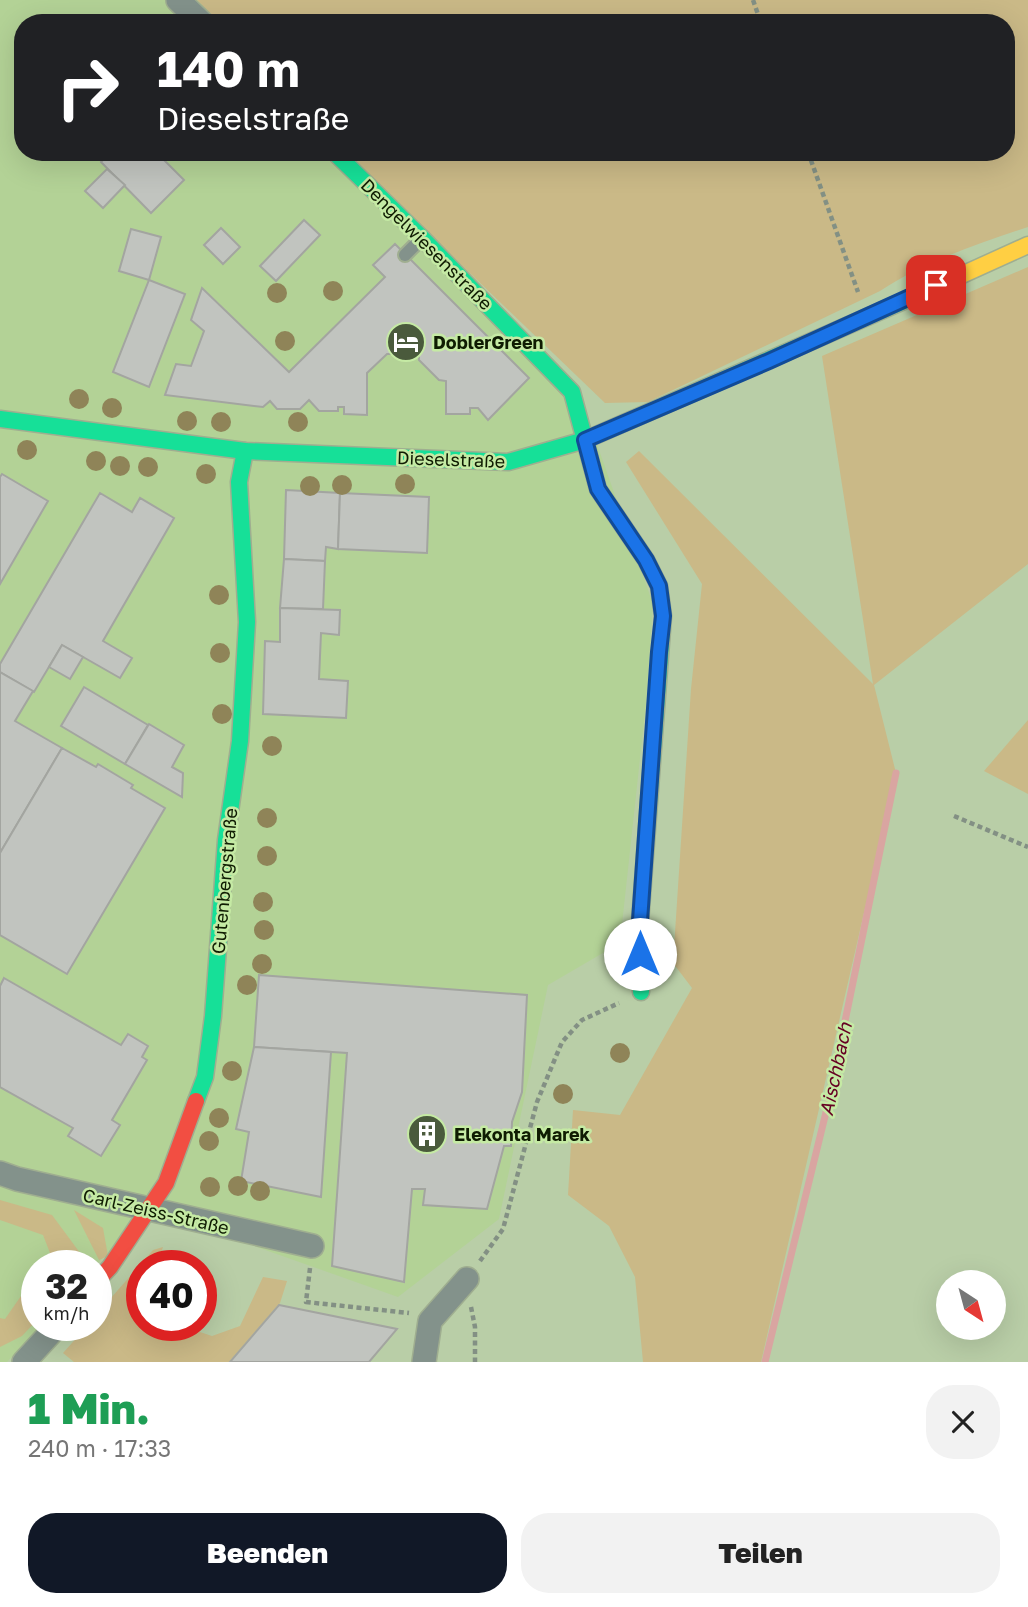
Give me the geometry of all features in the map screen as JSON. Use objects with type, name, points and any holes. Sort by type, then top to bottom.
[{"type":"street","points":[[178,0],[193,14]]},
{"type":"street","name":"Dengelwiesenstraße","points":[[343,161],[572,392],[585,440]]},
{"type":"street","name":"Dieselstraße","points":[[0,419],[245,451],[509,462],[585,440],[1028,245]]},
{"type":"street","points":[[585,440],[598,489],[646,560],[659,586],[663,616],[639,935],[641,992]]},
{"type":"street","name":"Gutenbergstraße","points":[[112,1260],[166,1183],[189,1124],[207,1065],[226,841],[240,741],[247,622],[239,482],[245,451]]},
{"type":"street","name":"Carl-Zeiss-Straße","points":[[0,1173],[312,1246]]},
{"type":"street","points":[[424,1362],[430,1321],[467,1279]]},
{"type":"street","points":[[24,1362],[43,1341]]},
{"type":"lane","points":[[405,255],[422,238]]},
{"type":"path","points":[[811,161],[867,316]]},
{"type":"path","points":[[954,816],[1028,847]]},
{"type":"path","points":[[475,1362],[475,1327],[467,1279],[503,1229],[537,1101],[548,1073],[562,1042],[582,1020],[641,992]]},
{"type":"path","points":[[312,1246],[306,1302],[417,1313],[430,1321]]},
{"type":"shaded area","points":[[0,0],[198,0],[211,14],[14,14],[14,161],[358,161],[576,384],[653,604],[646,703],[620,943],[548,985],[499,1219],[398,1297],[150,1209],[110,1250],[21,1250],[21,1341],[27,1341],[7,1362],[0,1362]]},
{"type":"shaded area","points":[[197,0],[1028,0],[1028,227],[934,262],[880,291],[648,402],[605,403],[357,161],[1015,161],[1015,14],[210,14]]},
{"type":"shaded area","points":[[1028,267],[1028,564],[874,685],[896,773],[761,1362],[643,1362],[635,1277],[609,1226],[568,1195],[573,1110],[620,1115],[692,988],[673,963],[691,689],[702,584],[626,462],[639,451],[873,684],[822,356]]},
{"type":"shaded area","points":[[1028,720],[1028,794],[984,771]]},
{"type":"shaded area","points":[[0,1200],[52,1215],[78,1250],[49,1250],[43,1235],[0,1220]]},
{"type":"shaded area","points":[[74,1210],[103,1228],[107,1250],[94,1250]]},
{"type":"shaded area","points":[[263,1277],[287,1281],[280,1303],[229,1362],[74,1362],[63,1353],[74,1341],[112,1341],[112,1297],[126,1281],[126,1341],[217,1341],[217,1334],[240,1326]]},
{"type":"shaded area","points":[[21,1296],[21,1336],[0,1347],[0,1318],[5,1319]]},
{"type":"building","points":[[165,161],[184,180],[151,213],[101,162]]},
{"type":"building","points":[[107,169],[125,185],[103,208],[85,191]]},
{"type":"building","points":[[304,220],[320,235],[276,281],[260,266]]},
{"type":"building","points":[[221,228],[240,247],[223,264],[204,245]]},
{"type":"building","points":[[131,229],[161,237],[149,280],[119,271]]},
{"type":"building","name":"DoblerGreen","points":[[395,244],[529,378],[488,420],[478,408],[470,408],[470,414],[446,414],[446,381],[439,380],[419,360],[419,354],[387,354],[367,373],[367,415],[344,414],[344,407],[338,407],[338,411],[319,411],[309,400],[300,409],[277,409],[270,401],[263,407],[165,395],[176,364],[191,366],[204,331],[191,320],[202,288],[289,372],[385,277],[373,265]]},
{"type":"building","points":[[149,280],[185,294],[149,387],[113,372]]},
{"type":"building","points":[[2,474],[48,501],[0,584],[0,477]]},
{"type":"building","points":[[286,490],[340,493],[338,549],[326,547],[325,561],[284,559]]},
{"type":"building","points":[[100,493],[132,512],[140,498],[174,518],[103,641],[132,658],[120,678],[62,645],[34,692],[0,672],[0,664]]},
{"type":"building","points":[[340,493],[429,497],[427,553],[338,549]]},
{"type":"building","points":[[284,559],[325,561],[323,609],[280,608]]},
{"type":"building","points":[[280,608],[340,610],[339,635],[321,633],[319,679],[348,681],[346,718],[263,714],[265,641],[280,642]]},
{"type":"building","points":[[62,645],[83,657],[70,679],[49,667]]},
{"type":"building","points":[[0,672],[33,691],[15,721],[62,748],[0,853]]},
{"type":"building","points":[[84,687],[148,725],[125,764],[61,726]]},
{"type":"building","points":[[149,724],[184,745],[172,767],[183,773],[182,797],[125,764]]},
{"type":"building","points":[[62,748],[96,767],[98,764],[165,808],[67,974],[0,935],[0,853]]},
{"type":"building","name":"Elekonta Marek","points":[[259,975],[527,995],[522,1092],[512,1122],[511,1146],[504,1146],[487,1209],[423,1205],[425,1189],[412,1189],[404,1282],[332,1266],[347,1053],[254,1047]]},
{"type":"building","points":[[4,978],[121,1045],[128,1034],[148,1046],[142,1057],[147,1060],[112,1120],[120,1125],[101,1156],[68,1136],[73,1128],[0,1087],[0,986]]},
{"type":"building","points":[[254,1047],[331,1052],[321,1197],[241,1181],[249,1132],[236,1129]]},
{"type":"building","points":[[279,1305],[397,1329],[369,1362],[230,1362]]},
{"type":"waterway","name":"Aischbach","points":[[765,1362],[828,1104],[896,773]]},
{"type":"traffic: fast","points":[[343,161],[572,392],[598,489],[646,560],[659,586],[663,616],[639,935],[641,992]]},
{"type":"traffic: fast","points":[[0,419],[245,451],[508,462],[585,440],[922,293]]},
{"type":"traffic: fast","points":[[196,1101],[205,1077],[213,1016],[226,840],[240,741],[247,622],[239,482],[245,451]]},
{"type":"traffic: slow","points":[[922,293],[1028,245]]},
{"type":"traffic: jam","points":[[112,1264],[166,1183],[196,1101]]},
{"type":"place","name":"DoblerGreen","points":[[406,342]]},
{"type":"place","name":"Elekonta Marek","points":[[427,1134]]},
{"type":"route","points":[[640,954],[639,935],[663,616],[659,586],[646,560],[598,489],[585,440],[936,285]]}]
